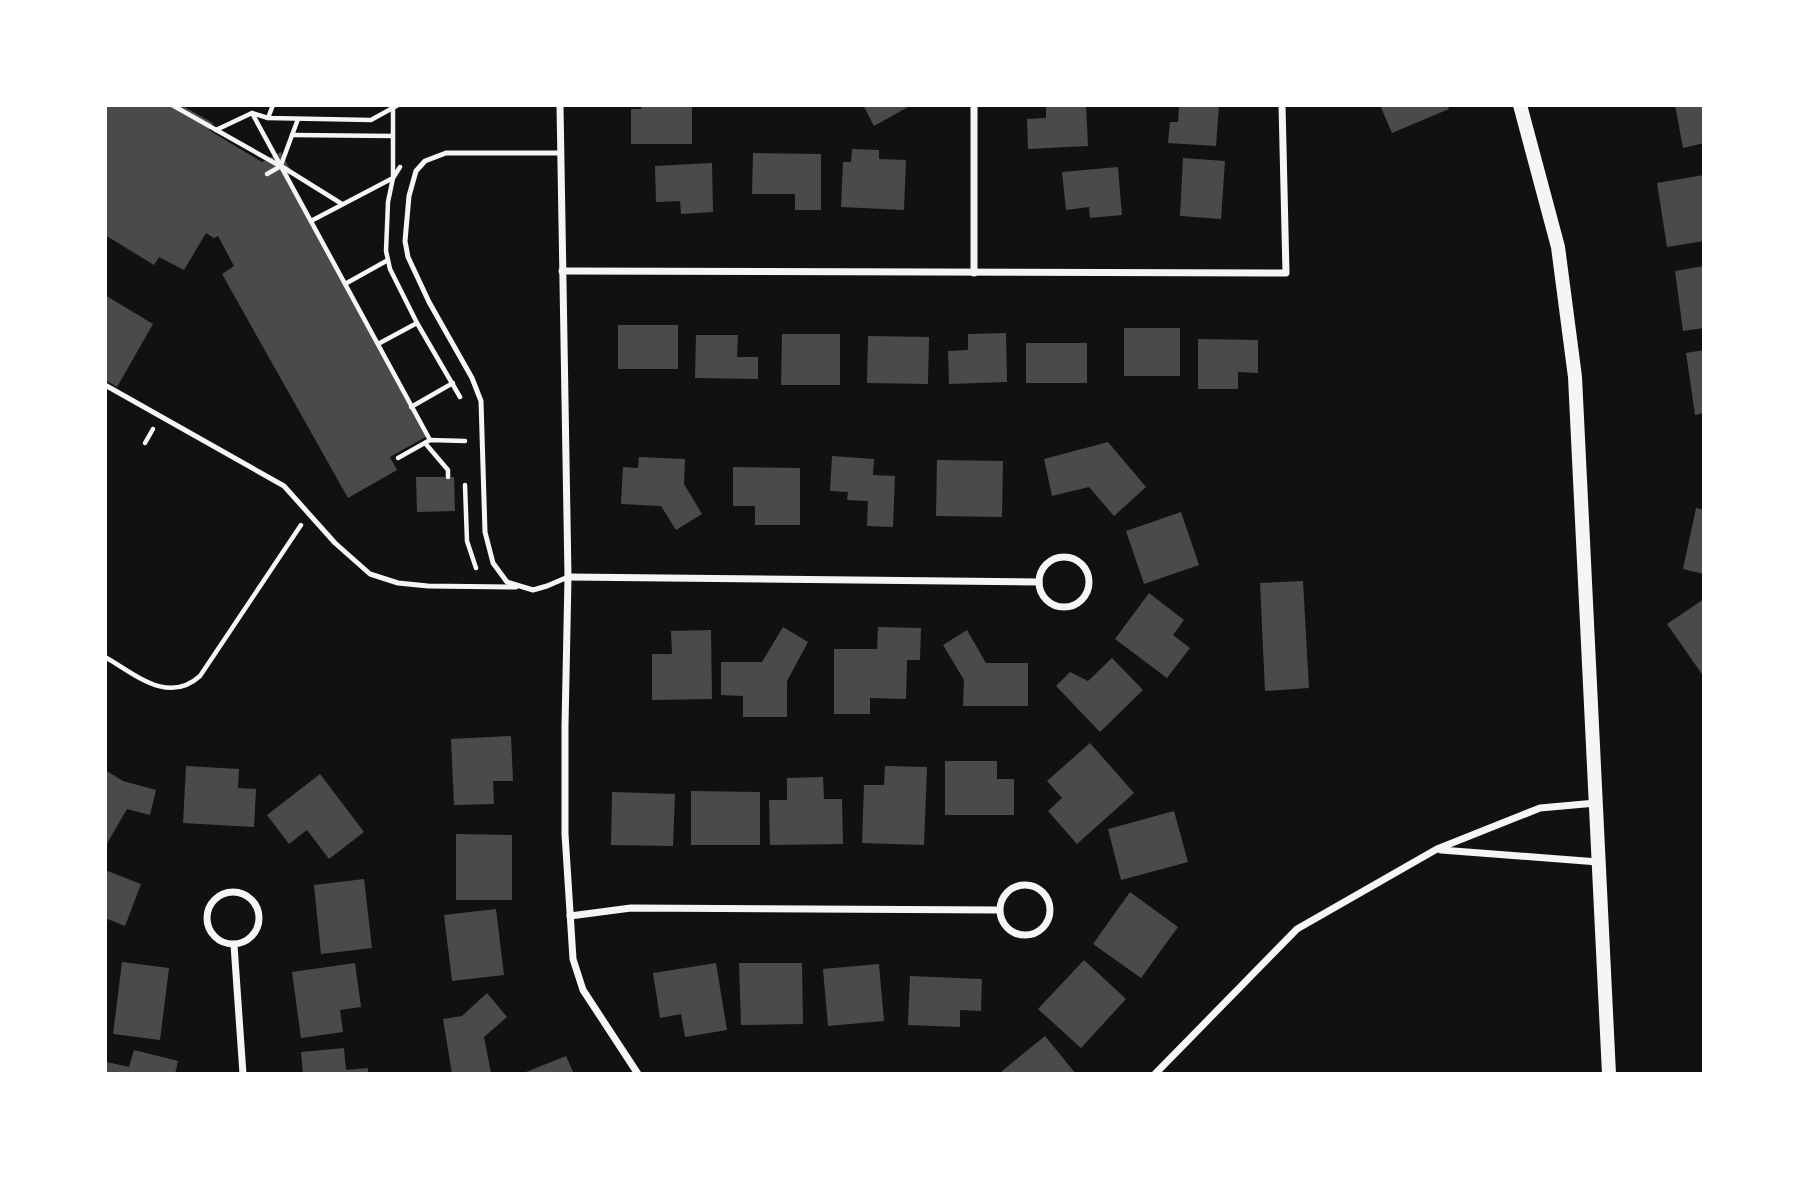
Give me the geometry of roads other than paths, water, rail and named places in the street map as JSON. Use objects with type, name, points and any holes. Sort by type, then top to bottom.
[{"type":"main road","points":[[1520,105],[1558,247],[1575,377],[1609,1074]]},
{"type":"street","points":[[560,105],[568,577],[566,860],[572,959],[583,990],[638,1074]]},
{"type":"street","points":[[974,105],[974,273]]},
{"type":"street","points":[[562,271],[1286,273],[1282,105]]},
{"type":"street","points":[[1065,557],[1083,565],[1090,583],[1082,600],[1074,606],[1064,607],[1046,600],[1039,582],[1041,572],[1047,564],[1065,557]]},
{"type":"street","points":[[568,577],[1039,582]]},
{"type":"street","points":[[1155,1074],[1297,929],[1437,849],[1541,808],[1595,803]]},
{"type":"street","points":[[1437,849],[1598,862]]},
{"type":"street","points":[[1025,885],[1044,892],[1051,910],[1044,929],[1025,936],[1015,934],[1007,928],[1001,920],[999,910],[1001,900],[1007,892],[1016,886],[1025,885]]},
{"type":"street","points":[[231,892],[250,898],[257,906],[259,916],[258,927],[253,936],[234,945],[215,938],[206,920],[207,909],[213,901],[221,894],[231,892]]},
{"type":"street","points":[[570,915],[631,908],[999,910]]},
{"type":"street","points":[[234,945],[243,1074]]},
{"type":"lane","points":[[561,153],[446,153],[425,161],[416,171],[406,207],[405,240],[408,257],[481,401],[485,532],[494,564],[507,582],[533,590],[568,577]]},
{"type":"lane","points":[[105,385],[284,485],[309,514],[370,574],[398,583],[428,586],[519,587]]}]
